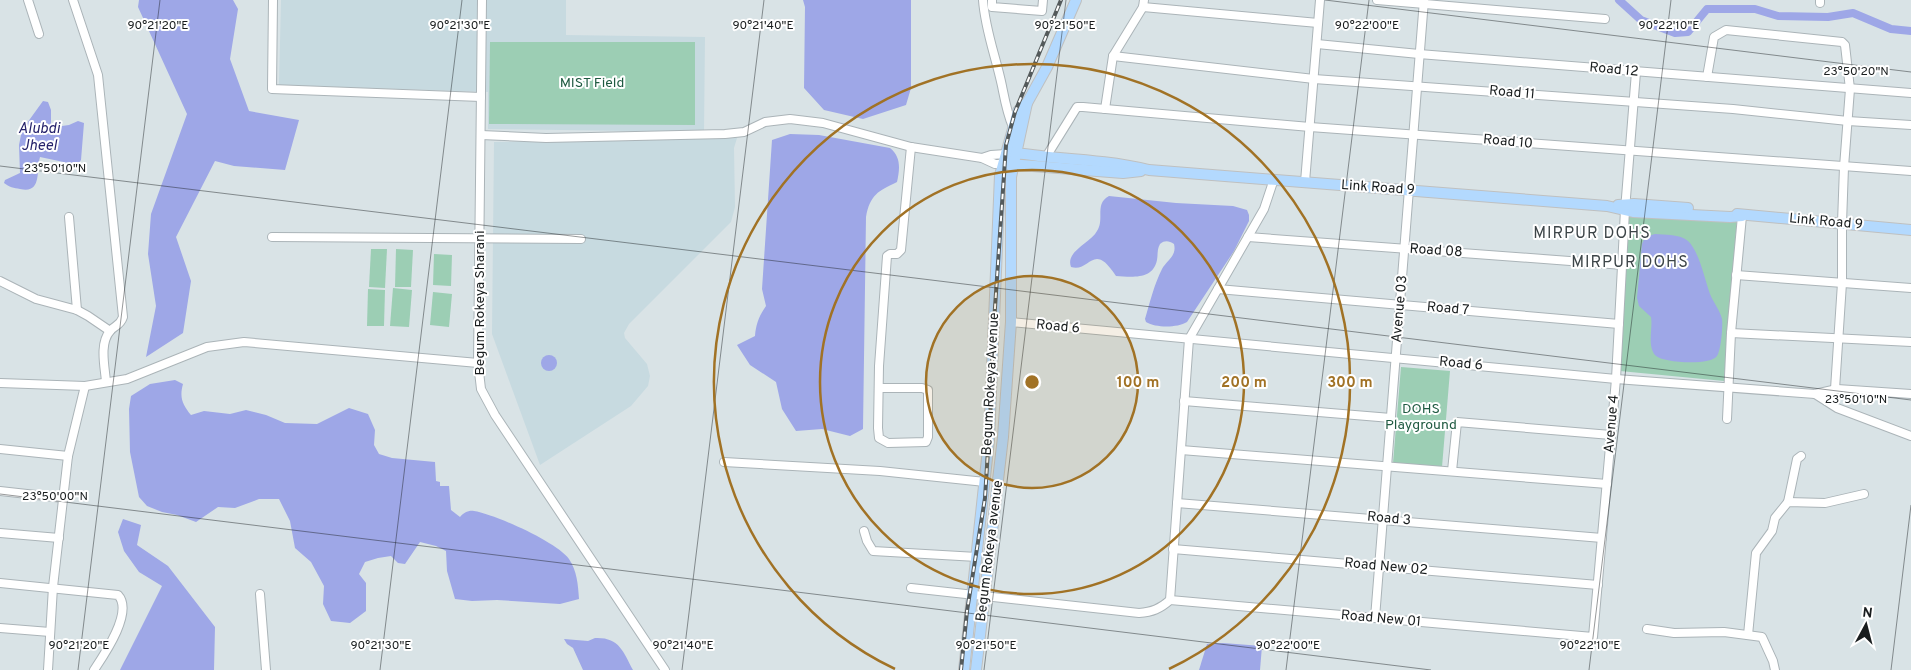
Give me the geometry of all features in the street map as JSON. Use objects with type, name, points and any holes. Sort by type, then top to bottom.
[{"type":"main road","points":[[1027,104],[1076,0]]},
{"type":"main road","name":"Begum Rokeya Avenue","points":[[964,670],[985,482],[992,398],[1000,175],[1010,159],[1013,127],[1018,111],[1027,104]]},
{"type":"main road","name":"Begum Rokeya avenue","points":[[976,670],[1003,437],[1011,322],[1010,159],[1027,104]]},
{"type":"main road","name":"Link Road 9","points":[[1010,159],[1046,157],[1111,162],[1150,170],[1625,207],[1633,212],[1742,216],[1911,230]]},
{"type":"main road","name":"Link Road 9","points":[[1010,159],[1123,173],[1150,170]]},
{"type":"street","points":[[28,0],[39,34]]},
{"type":"street","points":[[73,0],[98,74],[123,318],[121,324],[110,331],[105,341],[106,382]]},
{"type":"street","points":[[273,0],[272,89],[481,97]]},
{"type":"street","name":"Begum Rokeya Sharani","points":[[482,0],[478,363],[481,389],[492,411],[665,670]]},
{"type":"street","points":[[983,0],[984,19],[1002,87],[1004,103],[1013,127]]},
{"type":"street","points":[[992,0],[992,7],[1042,11],[1043,0]]},
{"type":"street","points":[[1305,182],[1320,0]]},
{"type":"street","points":[[1377,0],[1424,2],[1605,19]]},
{"type":"street","name":"Avenue 03","points":[[1375,618],[1424,2]]},
{"type":"street","points":[[1105,109],[1113,56],[1143,3],[1318,23]]},
{"type":"street","points":[[1707,77],[1714,37],[1726,30],[1842,42],[1846,50],[1850,89],[1844,167],[1842,283],[1835,389]]},
{"type":"street","name":"Road 12","points":[[1317,44],[1636,72],[1911,93]]},
{"type":"street","name":"Road 11","points":[[1113,56],[1314,79],[1733,109],[1848,121],[1911,125]]},
{"type":"street","name":"Avenue 4","points":[[1593,637],[1616,379],[1625,207],[1636,72]]},
{"type":"street","name":"Road 10","points":[[1046,157],[1077,107],[1630,151],[1911,171]]},
{"type":"street","points":[[481,135],[546,138],[726,134],[744,132],[765,122],[790,118],[823,124],[911,147],[982,158],[995,164],[1010,159]]},
{"type":"street","points":[[879,388],[922,388],[928,390],[928,437],[926,442],[888,443],[879,438],[879,388],[887,256],[897,254],[901,250],[911,147]]},
{"type":"street","points":[[911,588],[1138,613],[1152,612],[1170,600],[1189,339],[1264,209],[1274,180]]},
{"type":"street","points":[[1727,419],[1731,333],[1742,216]]},
{"type":"street","points":[[69,217],[77,310]]},
{"type":"street","points":[[272,237],[581,239]]},
{"type":"street","name":"Road 08","points":[[1248,237],[1623,266]]},
{"type":"street","points":[[1736,274],[1911,288]]},
{"type":"street","points":[[0,281],[36,299],[77,310],[110,331]]},
{"type":"street","name":"Road 7","points":[[1218,289],[1619,324]]},
{"type":"street","name":"Road 6","points":[[1011,322],[1616,379],[1729,386],[1814,394],[1835,389],[1911,394]]},
{"type":"street","points":[[1731,333],[1911,342]]},
{"type":"street","points":[[0,383],[85,386],[127,379],[207,347],[236,342],[478,363]]},
{"type":"street","points":[[48,670],[53,587],[68,456],[85,386]]},
{"type":"street","points":[[1814,394],[1837,408],[1911,436]]},
{"type":"street","points":[[1184,401],[1391,418]]},
{"type":"street","points":[[1452,471],[1456,423],[1611,435]]},
{"type":"street","points":[[0,449],[68,456]]},
{"type":"street","points":[[1181,450],[1607,484]]},
{"type":"street","points":[[1748,635],[1756,553],[1772,531],[1775,518],[1788,502],[1797,459],[1801,456]]},
{"type":"street","points":[[724,462],[880,471],[985,482]]},
{"type":"street","points":[[0,491],[63,498]]},
{"type":"street","points":[[1788,502],[1825,502],[1864,494]]},
{"type":"street","name":"Road 3","points":[[1177,503],[1602,538]]},
{"type":"street","points":[[864,531],[873,551],[977,557]]},
{"type":"street","points":[[0,533],[59,538]]},
{"type":"street","name":"Road New 02","points":[[1173,549],[1598,585]]},
{"type":"street","points":[[0,583],[114,593],[122,599],[118,631],[94,670]]},
{"type":"street","points":[[260,594],[266,670]]},
{"type":"street","name":"Road New 01","points":[[1170,600],[1593,637]]},
{"type":"street","points":[[0,628],[50,632]]},
{"type":"street","points":[[1648,629],[1674,633],[1724,632],[1762,637],[1775,670]]},
{"type":"shaded area","points":[[281,0],[566,0],[566,35],[705,37],[704,132],[488,129],[488,92],[279,85]]},
{"type":"shaded area","points":[[737,138],[734,148],[735,207],[731,222],[629,324],[624,333],[625,338],[647,364],[650,376],[648,386],[631,406],[540,465],[492,334],[494,142]]},
{"type":"green space","name":"MIST Field","points":[[490,42],[695,42],[695,125],[489,124]]},
{"type":"green space","points":[[1627,214],[1737,219],[1724,381],[1620,371]]},
{"type":"green space","points":[[371,249],[387,249],[385,288],[369,287]]},
{"type":"green space","points":[[396,249],[413,250],[411,287],[395,287]]},
{"type":"green space","points":[[434,254],[452,255],[451,286],[433,285]]},
{"type":"green space","points":[[393,288],[412,290],[409,327],[390,326]]},
{"type":"green space","points":[[368,289],[385,290],[384,326],[367,326]]},
{"type":"green space","points":[[433,292],[452,294],[449,327],[430,325]]},
{"type":"green space","name":"DOHS Playground","points":[[1401,367],[1450,371],[1442,467],[1393,463]]},
{"type":"water","points":[[139,0],[233,0],[238,9],[230,59],[249,111],[299,120],[285,170],[234,166],[215,161],[176,237],[191,281],[183,333],[146,357],[156,306],[148,254],[151,214],[187,114],[138,7]]},
{"type":"water","points":[[803,0],[911,0],[911,88],[906,105],[863,119],[824,110],[804,88],[805,7]]},
{"type":"water","name":"Alubdi Jheel","points":[[43,101],[48,102],[51,110],[51,123],[55,127],[69,125],[78,121],[84,123],[81,160],[78,164],[73,164],[40,157],[35,185],[27,190],[18,189],[4,183],[5,180],[20,173],[19,145],[22,130]]},
{"type":"water","points":[[790,134],[819,135],[890,148],[894,151],[899,163],[897,182],[876,195],[870,204],[866,217],[863,429],[850,436],[822,429],[796,431],[782,409],[776,382],[750,365],[737,345],[755,336],[758,320],[766,306],[762,289],[772,140]]},
{"type":"water","points":[[1109,196],[1176,203],[1233,206],[1247,210],[1249,221],[1234,251],[1187,322],[1172,326],[1161,326],[1150,324],[1145,319],[1159,275],[1174,252],[1175,248],[1172,243],[1165,241],[1160,244],[1155,266],[1151,271],[1141,276],[1116,276],[1102,260],[1097,259],[1077,268],[1071,267],[1070,261],[1072,256],[1097,231],[1102,203]]},
{"type":"water","points":[[1655,234],[1681,237],[1688,241],[1695,252],[1710,294],[1722,319],[1720,349],[1717,356],[1713,359],[1696,362],[1666,360],[1655,355],[1651,347],[1651,317],[1639,306],[1637,298],[1642,244],[1645,237]]},
{"type":"water","points":[[549,355],[557,363],[549,371],[541,363]]},
{"type":"water","points":[[175,380],[183,384],[182,401],[191,415],[204,411],[230,414],[246,410],[266,415],[285,423],[317,424],[349,408],[368,414],[375,430],[374,445],[379,454],[392,458],[435,462],[436,481],[440,482],[440,486],[449,486],[451,510],[460,517],[466,512],[472,511],[496,517],[539,537],[562,552],[574,568],[578,583],[579,599],[560,604],[455,599],[447,571],[446,551],[420,542],[405,564],[398,563],[391,556],[365,562],[359,574],[366,583],[366,611],[350,623],[331,621],[323,604],[324,586],[311,562],[295,548],[290,521],[279,499],[259,499],[235,508],[218,507],[196,522],[147,506],[139,497],[130,452],[129,409],[131,396],[150,384]]},
{"type":"water","points":[[123,519],[141,525],[137,545],[168,566],[215,627],[214,670],[120,670],[162,586],[139,572],[124,551],[118,532]]},
{"type":"water","points":[[595,638],[610,640],[619,646],[633,670],[583,670],[573,648],[564,639],[588,641]]},
{"type":"water","points":[[1223,643],[1262,646],[1260,670],[1199,670],[1207,644]]},
{"type":"waterway","points":[[1619,0],[1641,20],[1675,33],[1688,32],[1707,9],[1755,9],[1778,16],[1828,17],[1853,13],[1891,29],[1911,31]]},
{"type":"railway","points":[[961,670],[967,611],[985,498],[993,337],[1006,145],[1015,112],[1061,0]]},
{"type":"district","name":"MIRPUR DOHS","points":[[1592,234]]},
{"type":"district","name":"MIRPUR DOHS","points":[[1630,263]]}]
